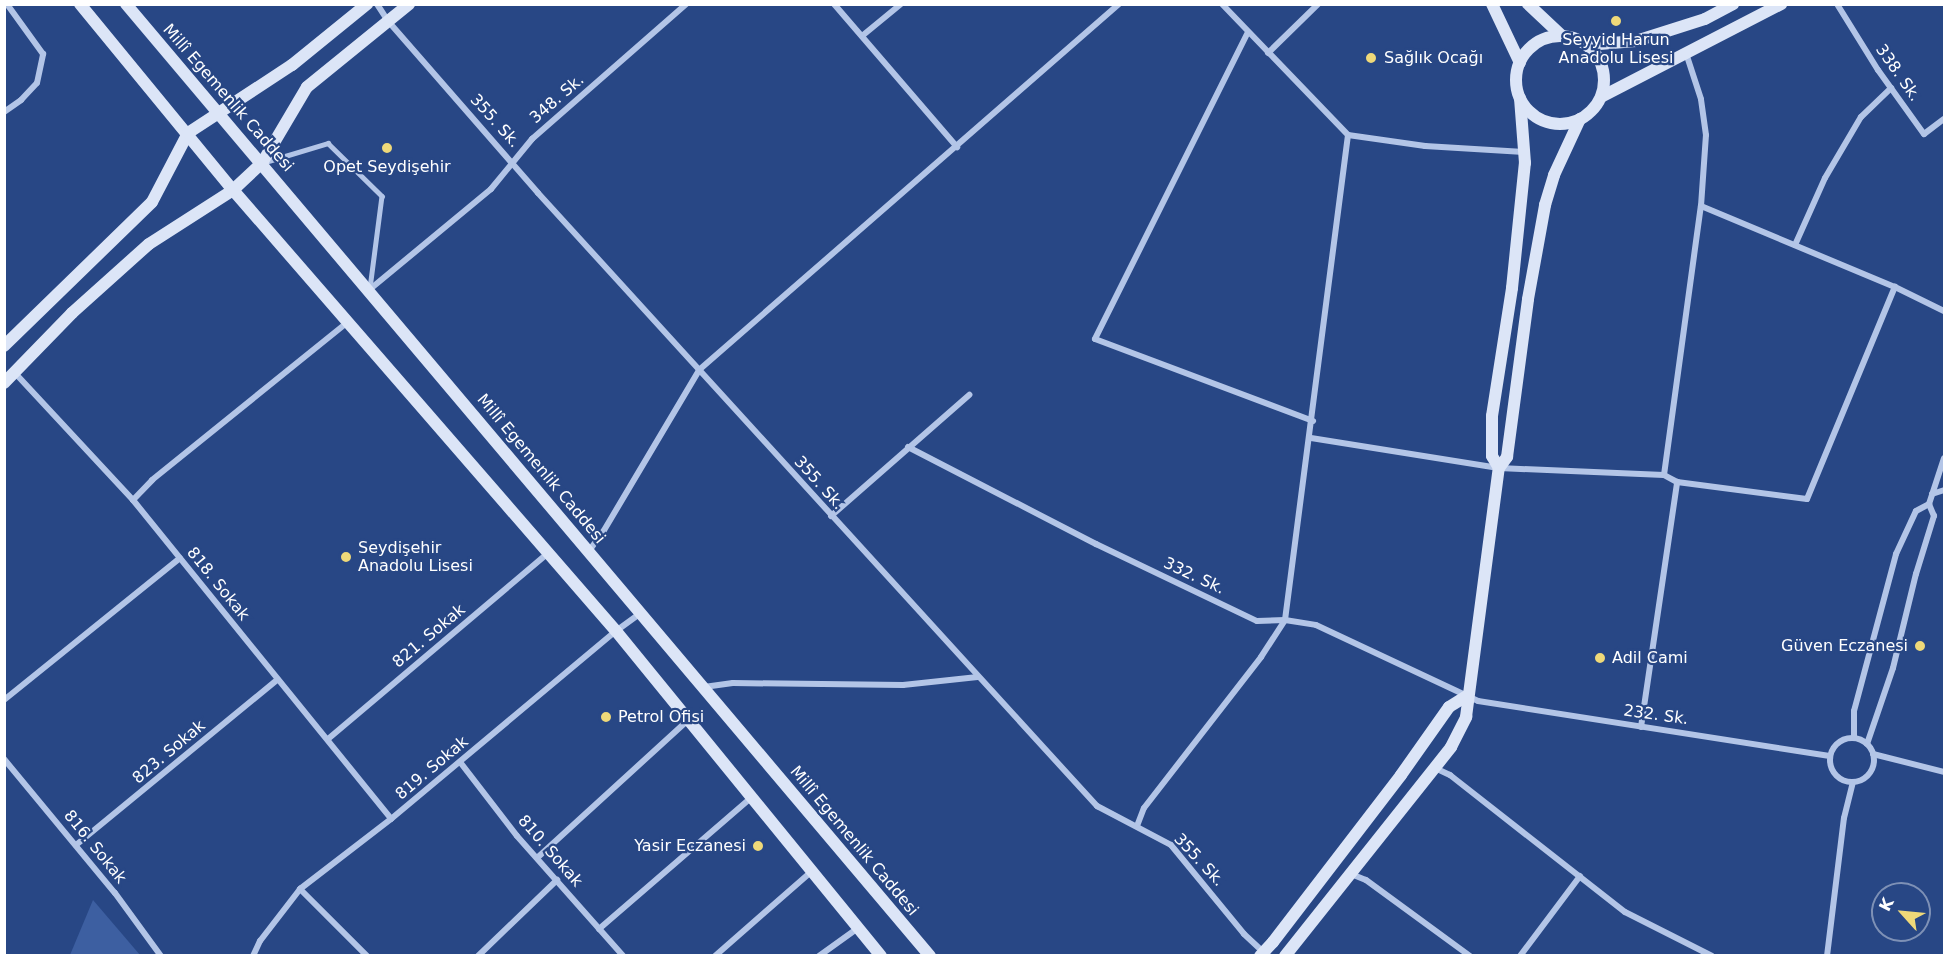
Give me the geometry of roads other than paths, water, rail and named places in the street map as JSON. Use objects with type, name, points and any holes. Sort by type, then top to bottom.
[{"type":"street","points":[[4,112],[21,100],[37,83],[43,54],[7,4]]},
{"type":"street","points":[[80,4],[233,190],[616,631],[881,956]]},
{"type":"street","name":"Millî Egemenlik Caddesi","points":[[126,4],[930,956]]},
{"type":"street","points":[[4,346],[152,202],[188,133],[292,65],[367,4]]},
{"type":"street","name":"355. Sk.","points":[[377,4],[388,21],[538,193],[1097,806],[1171,845],[1261,954]]},
{"type":"street","points":[[4,383],[72,313],[149,244],[233,190],[262,163],[308,87],[409,4]]},
{"type":"street","name":"348. Sk.","points":[[369,290],[491,189],[532,139],[686,4]]},
{"type":"street","points":[[834,4],[957,147]]},
{"type":"street","points":[[862,36],[901,4]]},
{"type":"street","points":[[589,551],[603,532],[699,370],[1119,4]]},
{"type":"street","points":[[1222,4],[1348,135],[1425,146],[1524,152]]},
{"type":"street","points":[[1268,53],[1318,4]]},
{"type":"street","points":[[1492,4],[1520,63]]},
{"type":"street","points":[[1528,4],[1562,36],[1587,45],[1636,41],[1705,19],[1733,4]]},
{"type":"street","points":[[1601,97],[1781,4]]},
{"type":"street","name":"338. Sk.","points":[[1837,4],[1891,88],[1924,134],[1944,119]]},
{"type":"street","points":[[1248,32],[1095,339],[1313,422]]},
{"type":"street","points":[[1500,468],[1492,456],[1492,416],[1512,288],[1524,152],[1520,98],[1516,81],[1520,63],[1537,43],[1562,36]]},
{"type":"street","points":[[1520,98],[1530,112],[1545,122],[1563,124],[1580,119],[1594,108],[1601,97],[1604,84],[1602,66],[1587,45]]},
{"type":"street","points":[[1664,475],[1701,206],[1706,135],[1701,99],[1686,53]]},
{"type":"street","points":[[1795,245],[1825,178],[1861,117],[1891,88]]},
{"type":"street","points":[[1285,956],[1451,747],[1473,698],[1473,678],[1500,468],[1507,457],[1528,299],[1545,205],[1554,175],[1580,119]]},
{"type":"street","points":[[1137,826],[1144,808],[1261,657],[1286,620],[1348,135]]},
{"type":"street","points":[[1701,206],[1895,286],[1944,311]]},
{"type":"street","points":[[1311,438],[1500,468],[1664,475],[1677,482],[1807,499],[1895,286]]},
{"type":"street","points":[[133,500],[152,480],[348,322]]},
{"type":"street","name":"818. Sokak","points":[[15,374],[133,500],[391,819]]},
{"type":"street","points":[[831,516],[969,395]]},
{"type":"street","name":"332. Sk.","points":[[908,447],[1096,544],[1257,621],[1286,620],[1316,625],[1473,698]]},
{"type":"street","points":[[1868,744],[1893,668],[1916,574],[1934,516],[1929,504],[1944,458]]},
{"type":"street","points":[[1641,727],[1677,482]]},
{"type":"street","points":[[1932,494],[1944,490]]},
{"type":"street","points":[[1932,494],[1944,496]]},
{"type":"street","points":[[1854,737],[1854,711],[1896,554],[1916,511],[1929,504]]},
{"type":"street","name":"821. Sokak","points":[[328,739],[548,553]]},
{"type":"street","points":[[4,700],[180,558]]},
{"type":"street","name":"819. Sokak","points":[[253,956],[260,941],[300,889],[391,819],[616,631],[641,613]]},
{"type":"street","points":[[704,687],[733,683],[903,685],[978,677]]},
{"type":"street","name":"823. Sokak","points":[[76,845],[278,679]]},
{"type":"street","points":[[1261,954],[1401,775],[1449,707],[1473,698]]},
{"type":"street","name":"232. Sk.","points":[[1473,698],[1830,756]]},
{"type":"street","points":[[537,858],[688,720]]},
{"type":"street","points":[[1827,956],[1844,818],[1853,782],[1869,772],[1873,753],[1868,744],[1854,737],[1841,740],[1830,756],[1835,774],[1853,782]]},
{"type":"street","points":[[1873,753],[1944,772]]},
{"type":"street","name":"816. Sokak","points":[[4,759],[76,845],[161,956]]},
{"type":"street","name":"810. Sokak","points":[[460,762],[537,858],[623,956]]},
{"type":"street","points":[[1435,768],[1450,776],[1625,912],[1712,956]]},
{"type":"street","points":[[599,929],[752,797]]},
{"type":"street","points":[[715,956],[812,871]]},
{"type":"street","points":[[1351,874],[1366,880],[1470,956]]},
{"type":"street","points":[[1520,956],[1580,876]]},
{"type":"street","points":[[478,956],[557,880]]},
{"type":"street","points":[[300,889],[367,956]]},
{"type":"street","points":[[819,956],[858,928]]},
{"type":"lane","points":[[262,163],[328,143],[382,196],[369,290]]},
{"type":"place","name":"Seyyid Harun Anadolu Lisesi","points":[[1616,21]]},
{"type":"place","name":"Sağlık Ocağı","points":[[1371,58]]},
{"type":"place","name":"Opet Seydişehir","points":[[387,148]]},
{"type":"place","name":"Seydişehir Anadolu Lisesi","points":[[346,557]]},
{"type":"place","name":"Güven Eczanesi","points":[[1920,646]]},
{"type":"place","name":"Adil Cami","points":[[1600,658]]},
{"type":"place","name":"Petrol Ofisi","points":[[606,717]]},
{"type":"place","name":"Yasir Eczanesi","points":[[758,846]]}]
